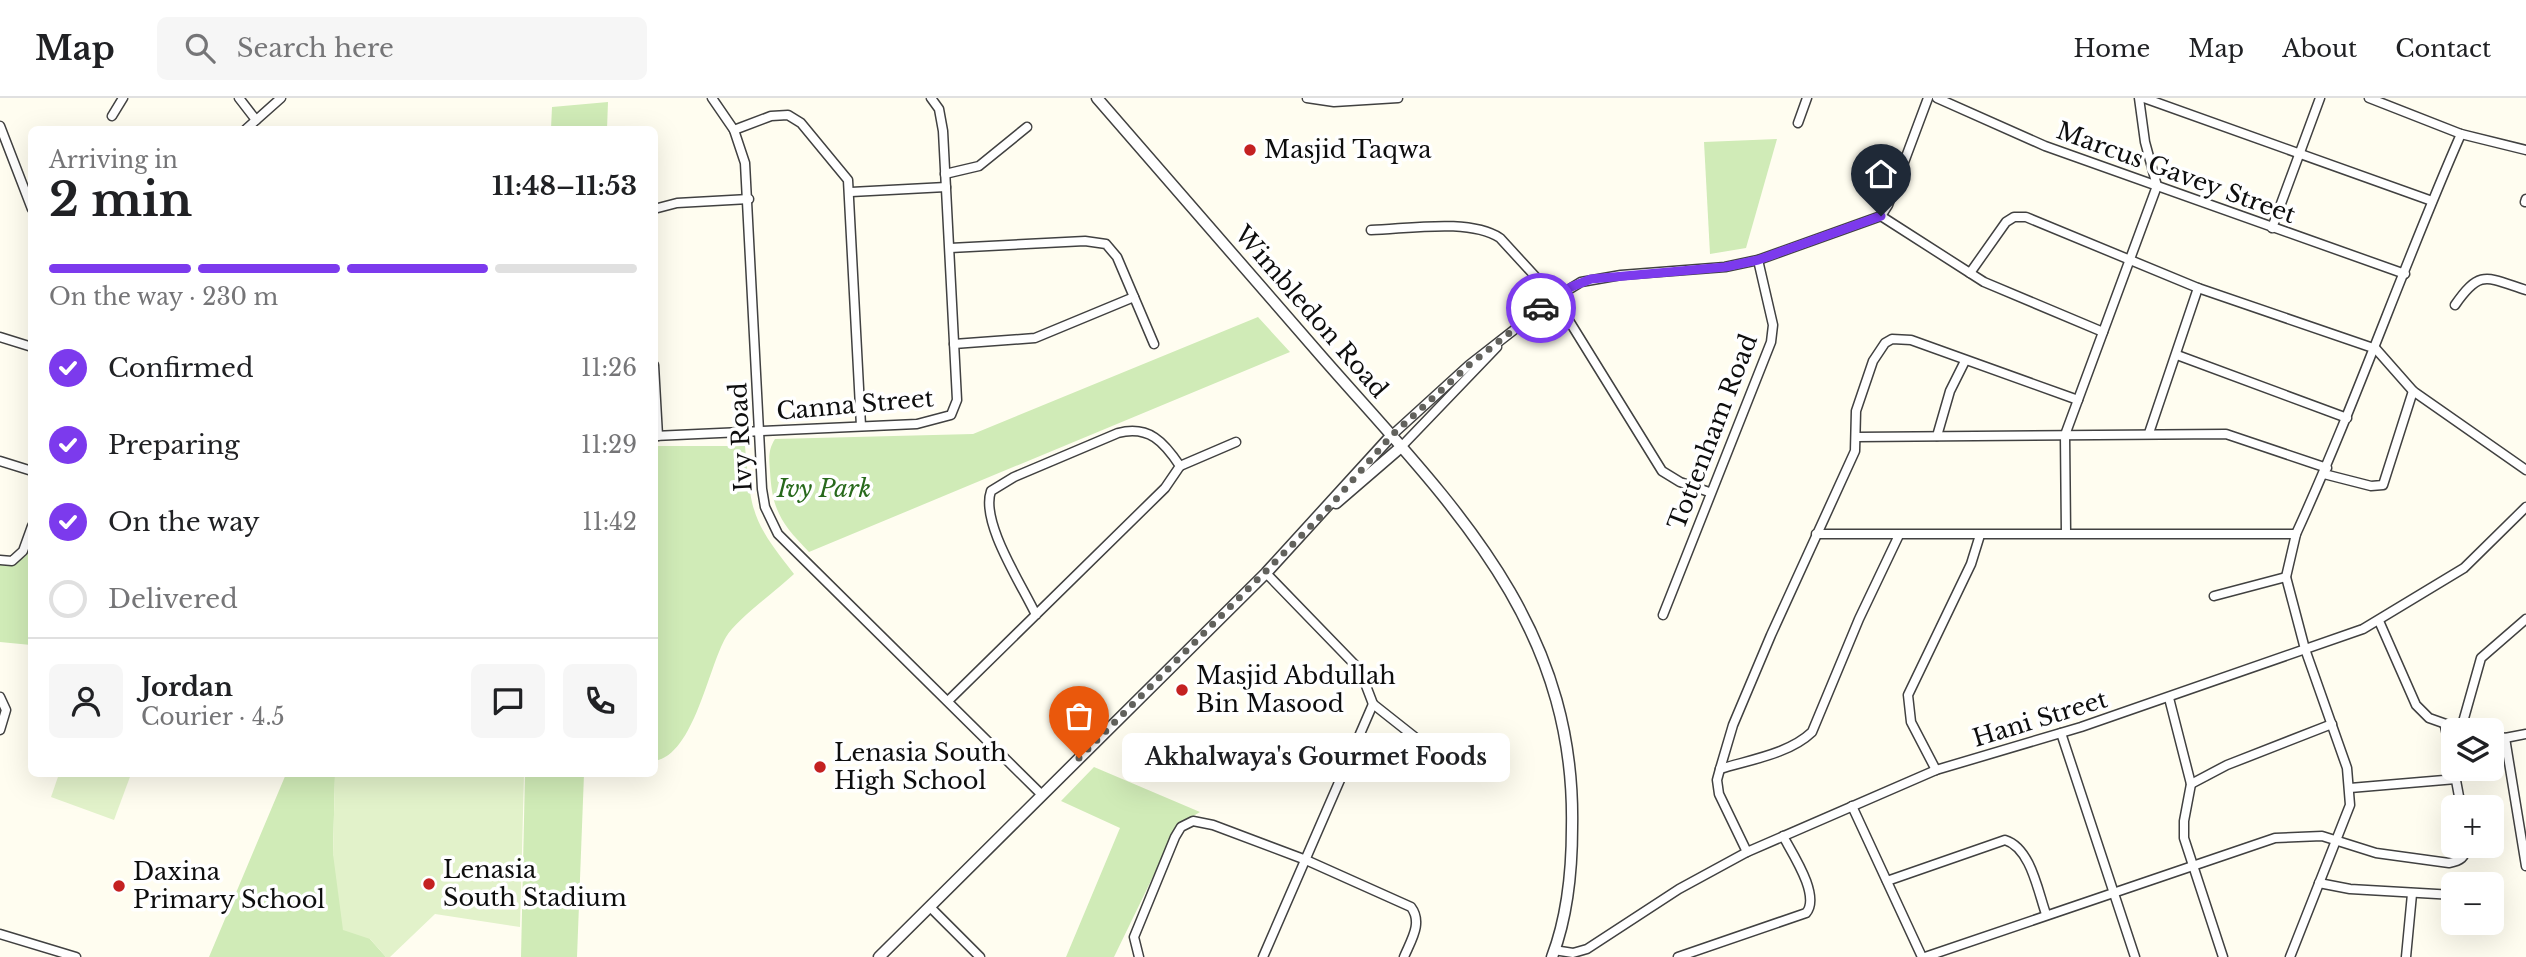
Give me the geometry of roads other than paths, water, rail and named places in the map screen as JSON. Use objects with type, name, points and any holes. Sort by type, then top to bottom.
[{"type":"street","points":[[112,116],[123,98]]},
{"type":"street","points":[[239,98],[256,120]]},
{"type":"street","points":[[249,126],[281,98]]},
{"type":"street","name":"Ivy Road","points":[[712,98],[734,130],[745,163],[765,507],[778,534],[1042,795]]},
{"type":"street","name":"Canna Street","points":[[658,436],[917,424],[951,415],[957,400],[942,119],[931,98]]},
{"type":"street","name":"Wimbledon Road","points":[[1097,98],[1401,447],[1500,570],[1533,632],[1558,699],[1570,760],[1573,814],[1569,874],[1553,953]]},
{"type":"street","points":[[1307,98],[1321,103],[1398,98]]},
{"type":"street","points":[[1798,123],[1807,98]]},
{"type":"street","points":[[879,957],[1266,573],[1325,512],[1391,436],[1469,365],[1555,298],[1591,279],[1725,267],[1758,260],[1881,216],[1888,205],[1928,98]]},
{"type":"street","name":"Marcus Gavey Street","points":[[1937,98],[2015,134],[2272,229],[2405,274]]},
{"type":"street","points":[[2066,533],[2065,435],[2157,186],[2145,142],[2141,98],[2432,201]]},
{"type":"street","points":[[2272,229],[2319,98]]},
{"type":"street","points":[[2369,98],[2461,134],[2526,150]]},
{"type":"street","points":[[734,130],[771,116],[788,115],[795,118],[844,173],[851,192],[861,426]]},
{"type":"street","points":[[0,126],[28,199]]},
{"type":"street","points":[[945,174],[979,166],[1027,127]]},
{"type":"street","points":[[2290,957],[2333,840],[2347,814],[2350,788],[2342,750],[2305,649],[2286,577],[2296,534],[2376,349],[2432,201],[2461,134]]},
{"type":"street","points":[[851,192],[946,187]]},
{"type":"street","points":[[658,208],[677,203],[749,199]]},
{"type":"street","points":[[1881,216],[1970,273],[2020,300],[2103,332]]},
{"type":"street","points":[[1970,273],[2006,222],[2020,216],[2198,288],[2376,349],[2413,391],[2526,470]]},
{"type":"street","points":[[1371,230],[1471,227],[1489,231],[1500,238],[1555,298],[1662,471],[1680,482],[1709,492]]},
{"type":"street","points":[[950,248],[1098,241],[1112,248],[1154,344]]},
{"type":"street","name":"Tottenham Road","points":[[1663,615],[1773,333],[1758,260]]},
{"type":"street","points":[[2455,305],[2471,282],[2480,279],[2526,290]]},
{"type":"street","points":[[2149,433],[2198,288]]},
{"type":"street","points":[[954,344],[1035,338],[1134,297]]},
{"type":"street","points":[[0,337],[28,346]]},
{"type":"street","points":[[1325,512],[1401,447],[1503,339]]},
{"type":"street","points":[[1747,852],[1719,794],[1717,780],[1733,725],[1855,451],[1856,411],[1873,361],[1885,343],[1892,339],[1912,340],[2078,400]]},
{"type":"street","points":[[2176,355],[2347,418]]},
{"type":"street","points":[[1937,436],[1950,391],[1965,361]]},
{"type":"street","points":[[1857,437],[2149,433],[2236,436],[2371,486],[2383,485],[2413,391]]},
{"type":"street","points":[[1036,615],[993,526],[988,507],[990,491],[1014,477],[1118,432],[1135,429],[1150,433],[1163,444],[1180,466]]},
{"type":"street","points":[[948,701],[1164,488],[1180,466],[1236,442]]},
{"type":"street","points":[[0,461],[28,470]]},
{"type":"street","name":"Hani Street","points":[[1553,953],[1573,953],[1587,949],[1660,901],[1747,852],[1936,770],[2062,733],[2348,636],[2379,621],[2464,568],[2526,507]]},
{"type":"street","points":[[1816,534],[2296,534]]},
{"type":"street","points":[[1720,769],[1777,751],[1812,732],[1859,619],[1899,535]]},
{"type":"street","points":[[1936,770],[1911,722],[1908,695],[1971,565],[1980,535]]},
{"type":"street","points":[[0,561],[12,561],[21,555],[28,537]]},
{"type":"street","points":[[1266,573],[1360,670],[1373,704],[1440,757]]},
{"type":"street","points":[[2214,596],[2286,577]]},
{"type":"street","points":[[2465,718],[2480,658],[2526,619]]},
{"type":"street","points":[[2379,621],[2416,705],[2441,724]]},
{"type":"street","points":[[0,697],[6,710],[0,730]]},
{"type":"street","points":[[2169,698],[2191,784],[2183,830],[2192,867],[2223,957]]},
{"type":"street","points":[[1263,957],[1373,704]]},
{"type":"street","points":[[2191,784],[2227,765],[2332,724]]},
{"type":"street","points":[[2062,733],[2135,957]]},
{"type":"street","points":[[2526,734],[2505,738],[2526,866]]},
{"type":"street","points":[[2350,788],[2441,780]]},
{"type":"street","points":[[1852,806],[1924,957],[2275,838],[2310,835],[2376,853],[2449,863],[2462,858]]},
{"type":"street","points":[[1139,957],[1135,937],[1175,837],[1187,823],[1200,821],[1306,860],[1411,907],[1417,918],[1417,927],[1404,957]]},
{"type":"street","points":[[1678,957],[1801,916],[1810,908],[1808,887],[1783,836]]},
{"type":"street","points":[[1887,881],[2005,840],[2013,843],[2024,855],[2046,914]]},
{"type":"street","points":[[2319,883],[2350,889],[2441,895]]},
{"type":"street","points":[[2406,957],[2412,894]]},
{"type":"street","points":[[930,907],[980,957]]},
{"type":"street","points":[[0,934],[76,957]]},
{"type":"place","name":"Masjid Taqwa","points":[[1250,150]]},
{"type":"place","name":"Masjid Abdullah Bin Masood","points":[[1182,690]]},
{"type":"place","name":"Akhalwaya's Gourmet Foods","points":[[1079,758]]},
{"type":"place","name":"Lenasia South High School","points":[[820,767]]},
{"type":"place","name":"Lenasia South Stadium","points":[[429,884]]},
{"type":"place","name":"Daxina Primary School","points":[[119,886]]},
{"type":"park label","name":"Ivy Park","points":[[824,489]]}]
